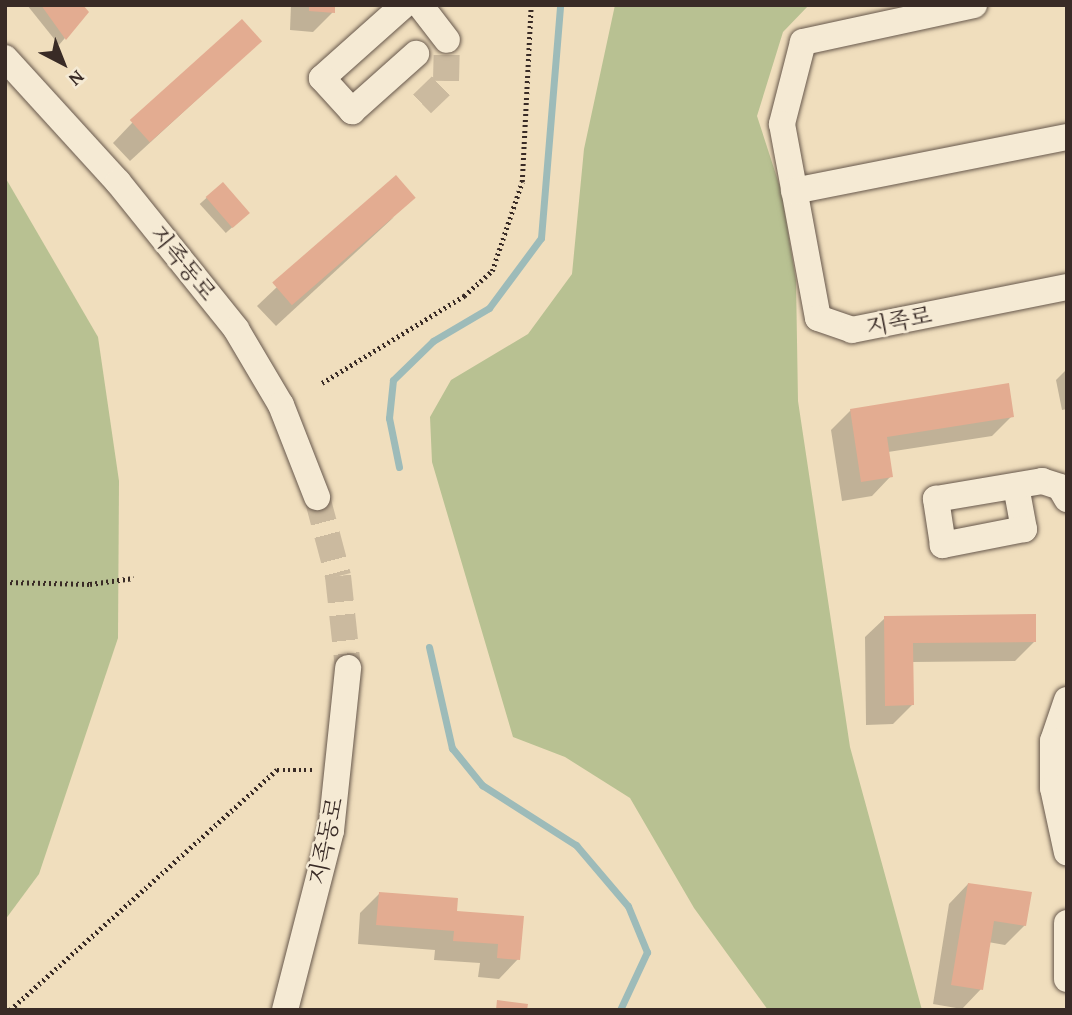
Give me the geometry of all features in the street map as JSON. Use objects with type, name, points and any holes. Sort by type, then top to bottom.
[{"type":"street","points":[[404,5],[323,78],[352,111],[416,54]]},
{"type":"street","points":[[421,5],[447,40]]},
{"type":"street","name":"지족로","points":[[974,5],[803,42],[782,124],[818,318],[852,330],[1067,287]]},
{"type":"street","name":"지족동로","points":[[5,58],[118,183],[236,329],[281,405],[317,496]]},
{"type":"street","points":[[794,191],[1067,137]]},
{"type":"street","points":[[1016,486],[1042,481],[1060,486],[1067,499]]},
{"type":"street","name":"지족동로","points":[[285,1010],[340,771],[348,668]]},
{"type":"street","points":[[1067,701],[1053,741],[1067,853]]},
{"type":"street","points":[[1067,923],[1067,979]]},
{"type":"path","points":[[322,383],[464,296],[492,271],[522,182],[531,5]]},
{"type":"path","points":[[5,582],[90,584],[134,578]]},
{"type":"path","points":[[10,1010],[277,769],[340,771]]},
{"type":"green space","points":[[615,5],[809,5],[783,32],[757,116],[781,190],[796,280],[798,401],[850,747],[922,1010],[768,1010],[694,908],[630,798],[565,757],[513,737],[432,462],[430,417],[451,380],[528,334],[572,274],[584,149]]},
{"type":"green space","points":[[5,177],[98,337],[119,481],[118,638],[39,874],[5,920]]},
{"type":"building","points":[[41,5],[83,5],[89,12],[66,40]]},
{"type":"building","points":[[309,5],[335,5],[335,13],[309,11]]},
{"type":"building","points":[[242,19],[262,41],[150,142],[130,120]]},
{"type":"building","points":[[396,175],[416,198],[292,305],[272,283]]},
{"type":"building","points":[[223,182],[250,213],[233,228],[206,197]]},
{"type":"building","points":[[1009,383],[1014,417],[887,437],[893,477],[861,482],[850,409]]},
{"type":"building","points":[[1036,614],[1036,642],[913,643],[914,705],[885,706],[884,616]]},
{"type":"building","points":[[968,883],[1032,892],[1026,926],[994,921],[983,990],[951,985]]},
{"type":"building","points":[[379,892],[458,898],[457,911],[524,916],[520,960],[497,958],[498,944],[453,941],[454,931],[376,925]]},
{"type":"building","points":[[497,1000],[528,1004],[527,1010],[496,1010]]},
{"type":"waterway","points":[[399,467],[389,418],[393,380],[433,341],[489,308],[541,238],[560,5]]},
{"type":"waterway","points":[[429,647],[452,748],[482,785],[576,845],[628,906],[647,952],[620,1010]]},
{"type":"tunnel","points":[[422,104],[446,81],[447,40]]},
{"type":"tunnel","points":[[317,497],[338,576],[348,668]]}]
